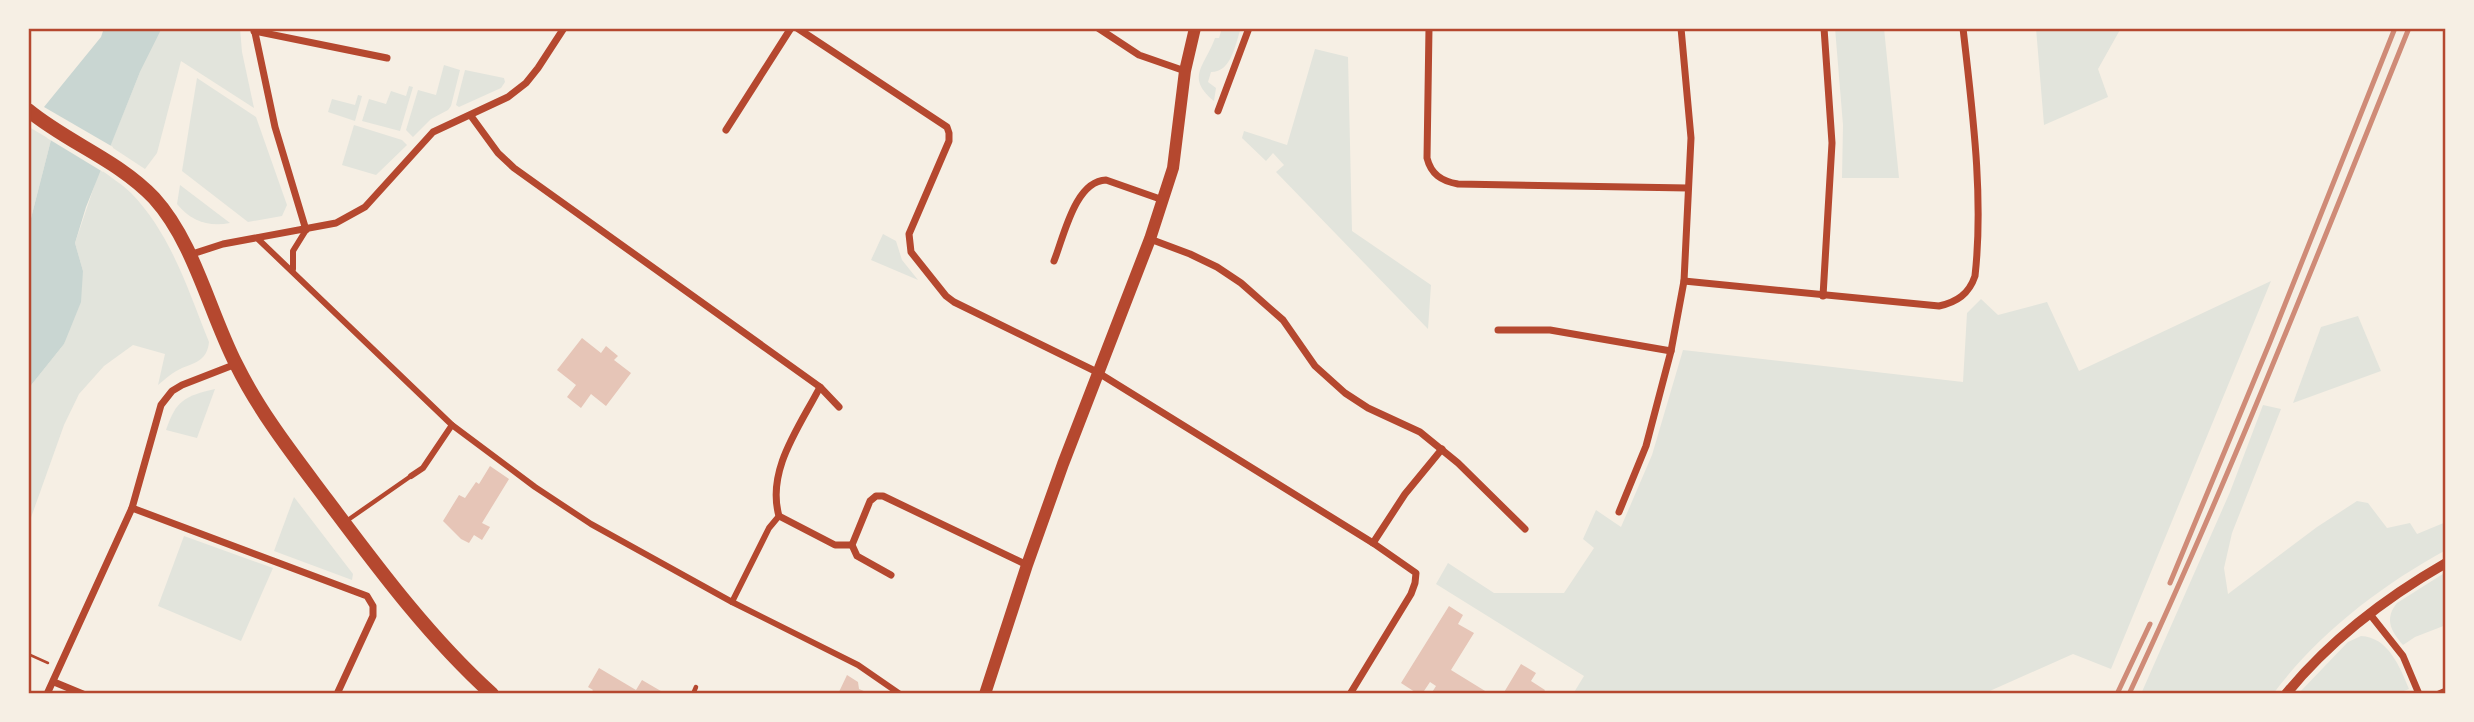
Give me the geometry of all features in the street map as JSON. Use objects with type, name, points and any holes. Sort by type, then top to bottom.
[{"type":"main road","points":[[985,694],[1027,565],[1163,200],[1173,168],[1185,71],[1195,28]]},
{"type":"main road","points":[[31,113],[123,171],[163,210],[190,255],[236,364],[280,435],[344,523],[432,632],[492,694]]},
{"type":"street","points":[[190,255],[223,244],[336,223],[365,207],[433,132],[508,97],[526,83],[564,28]]},
{"type":"street","points":[[726,130],[791,28]]},
{"type":"street","points":[[797,28],[942,122],[949,133],[909,234],[911,252],[946,296],[1097,372],[1373,543],[1416,573],[1416,583],[1411,594],[1350,694]]},
{"type":"street","points":[[1098,28],[1139,55],[1185,71]]},
{"type":"street","points":[[1218,111],[1249,28]]},
{"type":"street","points":[[1429,28],[1427,158],[1430,168],[1440,178],[1458,184],[1689,188]]},
{"type":"street","points":[[1619,512],[1646,446],[1671,351],[1684,281],[1692,138],[1682,28]]},
{"type":"street","points":[[1823,296],[1832,143],[1824,28]]},
{"type":"street","points":[[1684,281],[1939,306],[1959,299],[1972,286],[1977,258],[1978,213],[1963,28]]},
{"type":"street","points":[[293,270],[293,251],[306,230],[275,127],[254,29],[387,58]]},
{"type":"street","points":[[471,116],[498,152],[514,168],[820,387],[839,407]]},
{"type":"street","points":[[1054,261],[1077,200],[1096,180],[1106,180],[1163,200]]},
{"type":"street","points":[[257,237],[452,425],[535,487],[591,524],[732,602],[858,666],[900,694]]},
{"type":"street","points":[[1150,239],[1217,267],[1241,283],[1283,320],[1315,366],[1345,393],[1368,408],[1420,432],[1442,449],[1525,529]]},
{"type":"street","points":[[1498,330],[1550,330],[1671,351]]},
{"type":"street","points":[[47,694],[132,508],[157,415],[166,397],[181,385],[236,364]]},
{"type":"street","points":[[820,387],[781,463],[776,480],[775,502],[779,516],[835,545],[852,545]]},
{"type":"street","points":[[411,476],[423,468],[452,425]]},
{"type":"street","points":[[1373,543],[1405,494],[1442,449]]},
{"type":"street","points":[[852,545],[870,501],[876,496],[883,496],[1027,565]]},
{"type":"street","points":[[132,508],[362,593],[372,601],[373,616],[337,694]]},
{"type":"street","points":[[732,602],[769,528],[779,516]]},
{"type":"street","points":[[852,545],[858,556],[891,575]]},
{"type":"street","points":[[2286,694],[2321,655],[2369,613],[2446,563]]},
{"type":"street","points":[[2369,613],[2403,656],[2419,694]]},
{"type":"street","points":[[54,682],[83,694]]},
{"type":"street","points":[[2439,694],[2446,691]]},
{"type":"lane","points":[[344,523],[411,476]]},
{"type":"lane","points":[[693,694],[696,687]]},
{"type":"path","points":[[28,654],[49,663],[43,677],[54,682]]},
{"type":"shaded area","points":[[104,28],[162,28],[140,72],[86,207],[75,243],[83,271],[81,302],[64,344],[28,389],[28,230],[51,140],[44,107],[101,37]]},
{"type":"shaded area","points":[[162,28],[240,28],[242,52],[254,108],[181,61],[157,153],[145,169],[110,146],[140,72]]},
{"type":"shaded area","points":[[1222,28],[1241,28],[1228,62],[1218,71],[1211,72],[1208,82],[1216,88],[1214,101],[1205,93],[1199,78],[1203,64]]},
{"type":"shaded area","points":[[1835,28],[1884,28],[1899,178],[1842,178],[1843,125]]},
{"type":"shaded area","points":[[2036,28],[2121,28],[2098,69],[2108,97],[2044,125]]},
{"type":"shaded area","points":[[1315,49],[1348,57],[1352,231],[1431,285],[1428,329],[1276,172],[1284,165],[1273,153],[1266,161],[1242,138],[1244,131],[1287,145]]},
{"type":"shaded area","points":[[444,65],[460,70],[451,106],[431,119],[413,137],[406,130],[418,90],[436,95]]},
{"type":"shaded area","points":[[465,70],[504,78],[505,82],[501,88],[459,107],[456,105]]},
{"type":"shaded area","points":[[197,78],[256,117],[287,205],[282,216],[248,222],[182,171]]},
{"type":"shaded area","points":[[409,86],[413,87],[400,131],[362,121],[369,99],[386,104],[391,91],[406,96]]},
{"type":"shaded area","points":[[358,95],[362,96],[355,121],[328,112],[332,99],[355,105]]},
{"type":"shaded area","points":[[354,125],[402,140],[407,145],[376,175],[342,165]]},
{"type":"shaded area","points":[[28,128],[51,140],[28,230]]},
{"type":"shaded area","points":[[100,169],[131,193],[168,244],[209,342],[208,348],[200,360],[175,372],[158,385],[165,354],[133,345],[104,366],[79,394],[64,425],[28,526],[28,389],[64,344],[83,271],[75,243]]},
{"type":"shaded area","points":[[180,185],[230,223],[207,223],[188,215],[177,204]]},
{"type":"shaded area","points":[[883,234],[896,241],[902,260],[918,280],[871,260]]},
{"type":"shaded area","points":[[2271,281],[2111,669],[2073,654],[1983,694],[1573,694],[1584,676],[1436,584],[1448,563],[1494,593],[1564,593],[1594,548],[1583,539],[1596,510],[1621,527],[1652,455],[1683,350],[1963,382],[1967,313],[1981,299],[1998,315],[2047,302],[2079,371]]},
{"type":"shaded area","points":[[2358,316],[2381,371],[2293,403],[2321,327]]},
{"type":"shaded area","points":[[215,389],[197,438],[166,430],[174,412],[183,401]]},
{"type":"shaded area","points":[[2263,405],[2281,409],[2232,533],[2224,568],[2228,594],[2317,527],[2357,501],[2368,503],[2387,528],[2410,523],[2417,534],[2446,522],[2446,550],[2397,579],[2352,613],[2310,651],[2273,694],[2141,694],[2230,492]]},
{"type":"shaded area","points":[[294,497],[353,574],[352,580],[274,551]]},
{"type":"shaded area","points":[[184,536],[273,568],[241,641],[158,606]]},
{"type":"shaded area","points":[[2446,572],[2446,625],[2415,637],[2403,645],[2391,625],[2393,609],[2397,603]]},
{"type":"shaded area","points":[[2361,636],[2386,647],[2409,689],[2396,694],[2298,694],[2348,642]]},
{"type":"pier","points":[[44,107],[113,147],[103,172],[47,138],[41,111]]},
{"type":"building","points":[[582,338],[601,353],[606,346],[618,356],[614,360],[631,373],[606,406],[591,394],[581,408],[567,397],[576,385],[557,370]]},
{"type":"building","points":[[490,466],[509,479],[482,523],[490,527],[482,540],[474,535],[469,543],[461,539],[443,521],[459,495],[465,498],[476,482],[479,484]]},
{"type":"building","points":[[1449,606],[1463,615],[1458,624],[1474,633],[1451,670],[1490,694],[1431,694],[1436,686],[1430,682],[1422,694],[1418,694],[1401,683]]},
{"type":"building","points":[[1521,664],[1536,673],[1531,681],[1545,690],[1543,694],[1503,694]]},
{"type":"building","points":[[599,668],[636,690],[642,680],[666,694],[590,694],[593,690],[588,687]]},
{"type":"building","points":[[847,675],[858,682],[859,689],[871,694],[838,694]]},
{"type":"railway","points":[[2170,583],[2270,342],[2395,28]]},
{"type":"railway","points":[[2129,694],[2239,446],[2409,28]]},
{"type":"railway","points":[[2117,694],[2150,624]]}]
